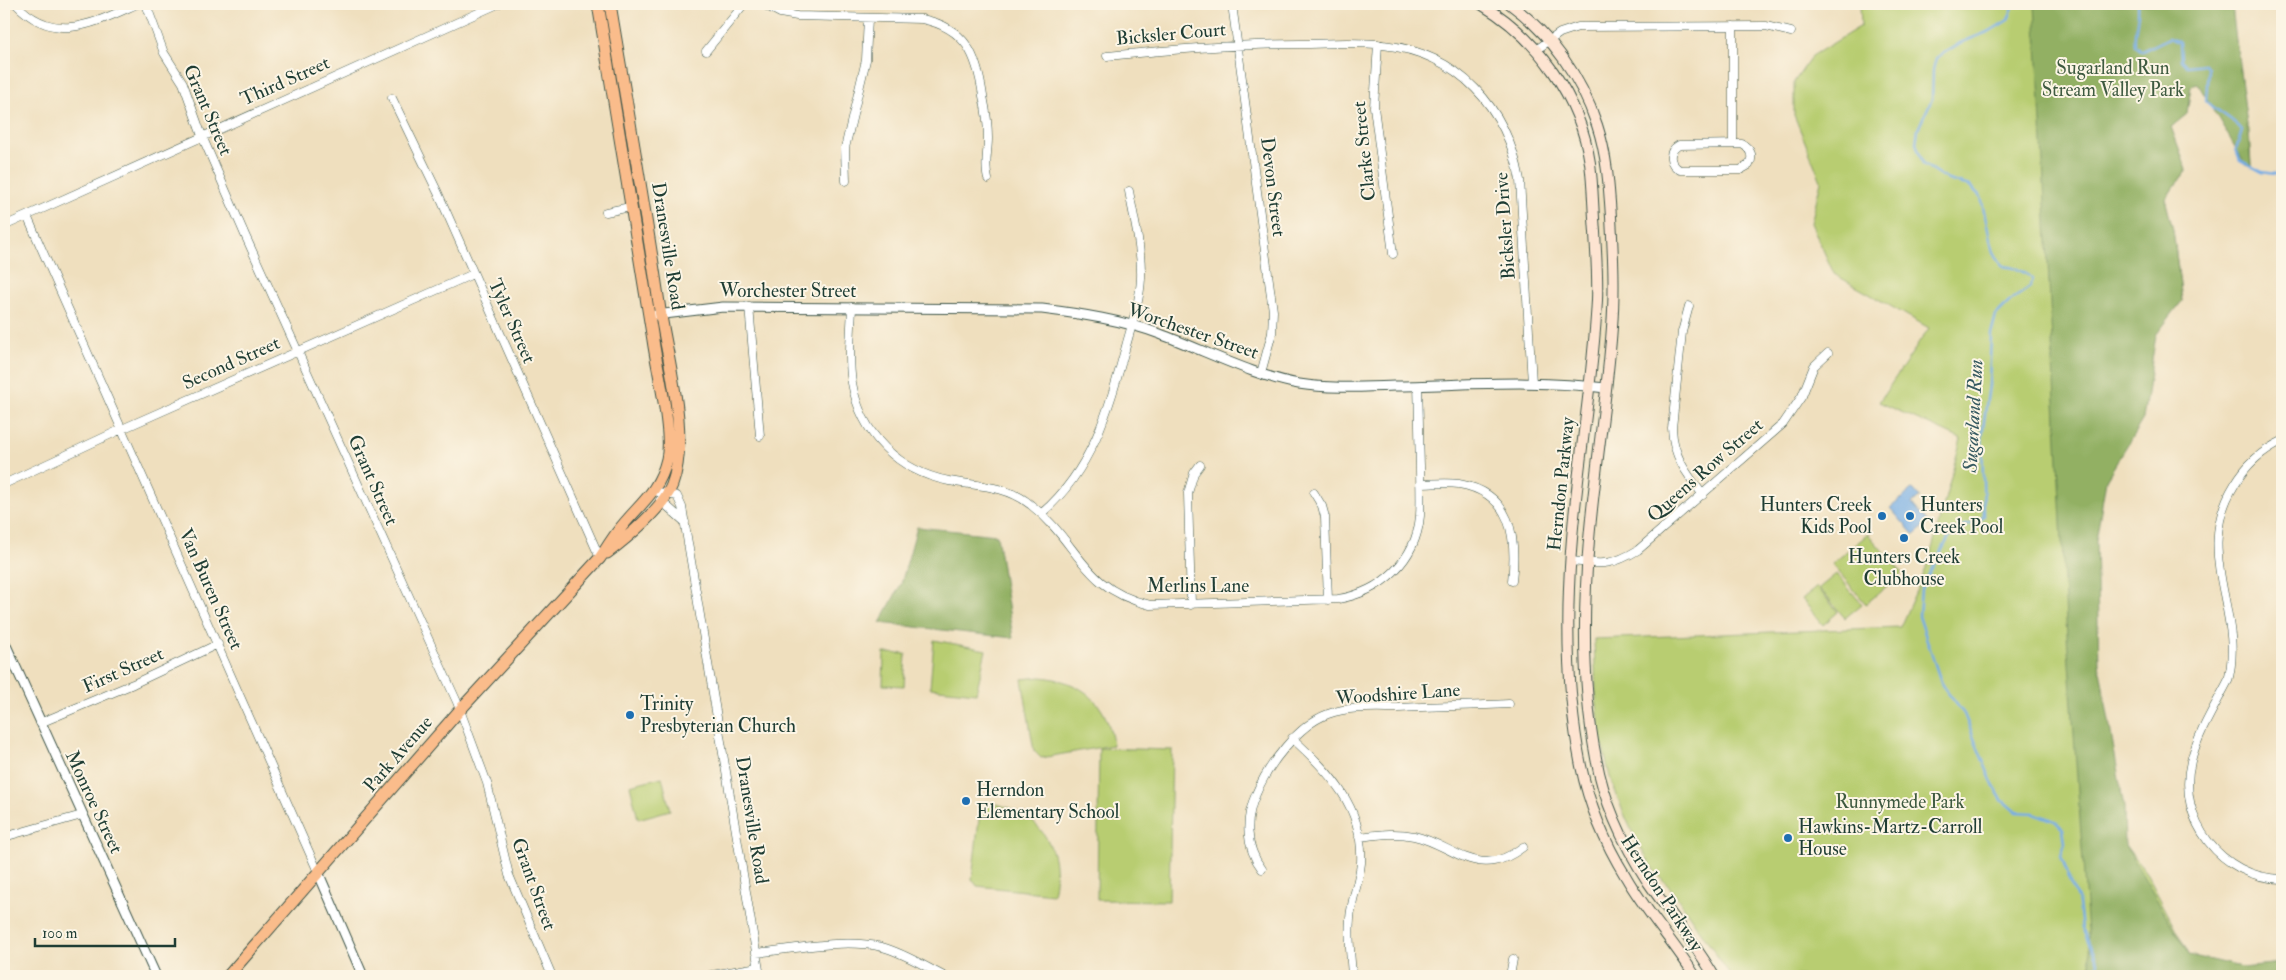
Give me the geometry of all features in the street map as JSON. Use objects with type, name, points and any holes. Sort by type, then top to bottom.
[{"type":"main road","name":"Dranesville Road","points":[[598,4],[630,207],[647,294],[668,446],[667,458],[654,491]]},
{"type":"main road","name":"Dranesville Road","points":[[610,4],[677,414],[680,446],[673,483],[665,498]]},
{"type":"main road","name":"Herndon Parkway","points":[[1481,4],[1504,19],[1536,50],[1551,68],[1569,98],[1582,130],[1590,163],[1597,280],[1589,386],[1570,561],[1568,615],[1575,731],[1585,783],[1605,840],[1626,877],[1695,976]]},
{"type":"main road","name":"Herndon Parkway","points":[[1510,4],[1550,40],[1569,66],[1586,96],[1598,126],[1606,159],[1613,276],[1612,326],[1587,562],[1585,603],[1587,669],[1592,734],[1600,777],[1617,825],[1640,869],[1691,939],[1714,976]]},
{"type":"main road","name":"Park Avenue","points":[[228,976],[459,711],[600,558],[618,530],[654,491]]},
{"type":"main road","name":"Park Avenue","points":[[600,558],[628,537],[665,498]]},
{"type":"street","points":[[16,4],[33,18],[44,23],[70,28],[93,23],[137,4]]},
{"type":"street","name":"Grant Street","points":[[146,4],[164,53],[183,83],[202,136],[459,711],[487,783],[509,875],[552,976]]},
{"type":"street","name":"Third Street","points":[[4,226],[498,4]]},
{"type":"street","points":[[706,51],[744,4]]},
{"type":"street","points":[[763,4],[780,13],[796,16],[922,19],[934,21],[956,33],[965,42],[975,59],[981,79],[988,124],[986,161],[988,180]]},
{"type":"street","name":"Devon Street","points":[[1232,4],[1273,311],[1272,333],[1261,373]]},
{"type":"street","points":[[846,181],[845,148],[865,68],[868,18]]},
{"type":"street","points":[[1536,50],[1560,33],[1578,26],[1766,26],[1791,32]]},
{"type":"street","points":[[1733,26],[1733,144]]},
{"type":"street","name":"Bicksler Drive","points":[[1238,44],[1378,44],[1420,53],[1454,71],[1486,100],[1501,122],[1510,140],[1520,180],[1532,383]]},
{"type":"street","name":"Bicksler Court","points":[[1107,56],[1238,44]]},
{"type":"street","name":"Clarke Street","points":[[1378,44],[1374,107],[1393,254]]},
{"type":"street","name":"Tyler Street","points":[[392,98],[430,177],[600,558]]},
{"type":"street","points":[[1733,144],[1742,144],[1750,150],[1752,161],[1745,168],[1680,170],[1672,163],[1671,152],[1679,146],[1733,144]]},
{"type":"street","points":[[1042,513],[1068,488],[1079,472],[1104,424],[1132,325],[1140,293],[1141,277],[1129,191]]},
{"type":"street","points":[[606,212],[630,207]]},
{"type":"street","name":"Van Buren Street","points":[[27,216],[218,644],[363,976]]},
{"type":"street","name":"Second Street","points":[[4,484],[122,429],[473,274]]},
{"type":"street","name":"Worchester Street","points":[[649,316],[724,306],[1029,308],[1075,313],[1132,325],[1158,333],[1261,373],[1298,384],[1320,387],[1532,383],[1606,388]]},
{"type":"street","points":[[749,306],[760,436]]},
{"type":"street","points":[[1690,306],[1682,332],[1672,442],[1681,466],[1702,495]]},
{"type":"street","name":"Merlins Lane","points":[[852,307],[851,367],[856,398],[866,424],[883,447],[900,462],[935,478],[1004,490],[1030,503],[1042,513],[1089,571],[1109,589],[1121,596],[1150,605],[1328,600],[1354,597],[1390,577],[1399,567],[1413,543],[1418,529],[1420,484],[1418,386]]},
{"type":"street","name":"Queens Row Street","points":[[1570,561],[1603,564],[1616,562],[1633,554],[1783,424],[1802,396],[1814,366],[1828,353]]},
{"type":"street","points":[[2282,441],[2262,453],[2238,478],[2223,507],[2218,524],[2217,558],[2232,640],[2231,670],[2228,681],[2195,747],[2188,776],[2190,805],[2202,834],[2211,846],[2234,866],[2262,877],[2282,879]]},
{"type":"street","points":[[1191,605],[1188,493],[1192,478],[1200,465]]},
{"type":"street","points":[[1420,484],[1459,484],[1482,492],[1496,504],[1508,519],[1512,532],[1514,560],[1512,581]]},
{"type":"street","name":"Dranesville Road","points":[[654,491],[665,498],[684,522]]},
{"type":"street","points":[[1314,493],[1322,506],[1325,517],[1328,600]]},
{"type":"street","name":"Dranesville Road","points":[[665,498],[676,496],[682,507],[760,976]]},
{"type":"street","name":"Monroe Street","points":[[4,641],[156,976]]},
{"type":"street","name":"First Street","points":[[40,723],[133,684],[218,644]]},
{"type":"street","name":"Woodshire Lane","points":[[1262,869],[1250,846],[1248,829],[1252,803],[1257,790],[1292,738],[1314,721],[1341,711],[1509,704]]},
{"type":"street","points":[[1292,738],[1320,763],[1340,788],[1349,805],[1359,837],[1361,862],[1350,921],[1352,976]]},
{"type":"street","points":[[4,838],[82,815]]},
{"type":"street","points":[[1359,837],[1386,834],[1415,836],[1455,855],[1484,861],[1505,858],[1523,847]]},
{"type":"street","points":[[756,953],[849,943],[866,944],[897,952],[944,976]]},
{"type":"street","points":[[1510,976],[1513,959]]},
{"type":"street","points":[[706,976],[758,967]]},
{"type":"green space","name":"Runnymede Park","points":[[1860,4],[2199,4],[2209,49],[2249,129],[2251,165],[2198,83],[2191,86],[2187,113],[2171,127],[2187,170],[2165,199],[2173,230],[2182,301],[2155,334],[2079,487],[2100,812],[2147,874],[2198,972],[2215,976],[1731,976],[1672,890],[1653,869],[1634,836],[1610,777],[1601,739],[1596,697],[1594,639],[1900,627],[1928,564],[1961,439],[1879,402],[1929,328],[1834,274],[1811,223],[1821,181],[1794,115],[1794,82],[1812,56],[1861,26]]},
{"type":"green space","name":"Sugarland Run Stream Valley Park","points":[[2035,4],[2232,4],[2251,166],[2245,164],[2198,84],[2191,86],[2187,114],[2171,127],[2187,170],[2165,199],[2173,230],[2182,301],[2156,335],[2143,419],[2106,480],[2096,541],[2099,664],[2124,807],[2125,845],[2189,955],[2241,967],[2282,963],[2282,976],[2091,976],[2066,621]]},
{"type":"green space","points":[[917,527],[997,535],[1013,638],[880,623],[901,584]]},
{"type":"green space","points":[[1868,534],[1902,573],[1866,604],[1832,564]]},
{"type":"green space","points":[[1836,574],[1862,604],[1845,618],[1819,588]]},
{"type":"green space","points":[[1817,587],[1838,612],[1823,625],[1802,599]]},
{"type":"green space","points":[[934,640],[986,650],[976,693],[930,688]]},
{"type":"green space","points":[[884,653],[906,654],[904,686],[883,685]]},
{"type":"green space","points":[[1041,677],[1069,683],[1090,696],[1099,706],[1105,717],[1113,745],[1041,758],[1034,751],[1022,679]]},
{"type":"green space","points":[[1099,748],[1172,750],[1169,901],[1097,900]]},
{"type":"green space","points":[[662,777],[670,810],[638,819],[630,785]]},
{"type":"green space","points":[[981,802],[999,805],[1015,811],[1029,819],[1041,830],[1049,843],[1054,858],[1053,894],[977,886],[972,879]]},
{"type":"water","name":"Hunters Creek Pool","points":[[1913,489],[1920,497],[1912,504],[1929,523],[1914,535],[1890,508]]},
{"type":"waterway","name":"Sugarland Run","points":[[2014,4],[2008,20],[1990,31],[1960,43],[1936,58],[1933,70],[1932,99],[1918,129],[1916,143],[1923,164],[1948,180],[1970,186],[1981,197],[1993,253],[2002,266],[2019,270],[2033,279],[2030,287],[2010,301],[1996,315],[1991,334],[1989,385],[1982,436],[1984,516],[1978,522],[1963,526],[1949,537],[1921,589],[1919,616],[1942,685],[1964,714],[1993,785],[2002,800],[2016,812],[2034,813],[2055,821],[2063,829],[2065,843],[2061,856],[2079,904],[2082,928],[2098,962],[2096,969],[2087,976]]},
{"type":"waterway","points":[[2138,4],[2135,45],[2142,51],[2169,38],[2180,42],[2181,60],[2187,66],[2204,64],[2208,68],[2206,101],[2242,130],[2236,149],[2240,160],[2262,172],[2282,175]]},
{"type":"place","name":"Hunters Creek Kids Pool","points":[[1882,516]]},
{"type":"place","name":"Hunters Creek Pool","points":[[1910,516]]},
{"type":"place","name":"Hunters Creek Clubhouse","points":[[1904,538]]},
{"type":"place","name":"Trinity Presbyterian Church","points":[[630,715]]},
{"type":"place","name":"Herndon Elementary School","points":[[966,801]]},
{"type":"place","name":"Hawkins-Martz-Carroll House","points":[[1788,838]]}]
